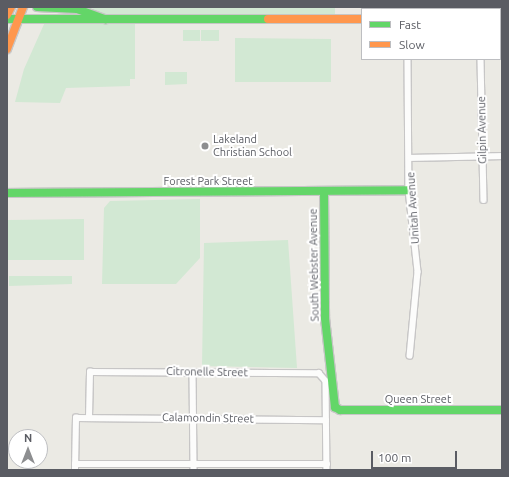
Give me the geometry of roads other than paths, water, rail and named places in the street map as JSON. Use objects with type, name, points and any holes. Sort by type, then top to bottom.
[{"type":"street","points":[[7,15],[11,7]]},
{"type":"street","points":[[7,50],[23,7]]},
{"type":"street","points":[[37,7],[77,9],[105,19]]},
{"type":"street","points":[[7,19],[361,19]]},
{"type":"street","name":"Unitah Avenue","points":[[408,60],[410,158],[409,190],[418,272],[410,356]]},
{"type":"street","name":"Gilpin Avenue","points":[[481,60],[484,200]]},
{"type":"street","points":[[410,158],[502,156]]},
{"type":"street","name":"Forest Park Street","points":[[7,193],[324,192],[409,190]]},
{"type":"street","name":"South Webster Avenue","points":[[324,192],[327,336],[335,407]]},
{"type":"street","name":"Citronelle Street","points":[[89,417],[91,371],[316,373],[322,375],[326,381],[326,420]]},
{"type":"street","points":[[192,372],[194,467]]},
{"type":"street","name":"Queen Street","points":[[335,407],[340,410],[502,410]]},
{"type":"street","points":[[89,417],[76,418],[75,467],[327,467],[326,420]]},
{"type":"street","name":"Calamondin Street","points":[[89,417],[326,420]]},
{"type":"place","name":"Lakeland Christian School","points":[[205,146]]}]
